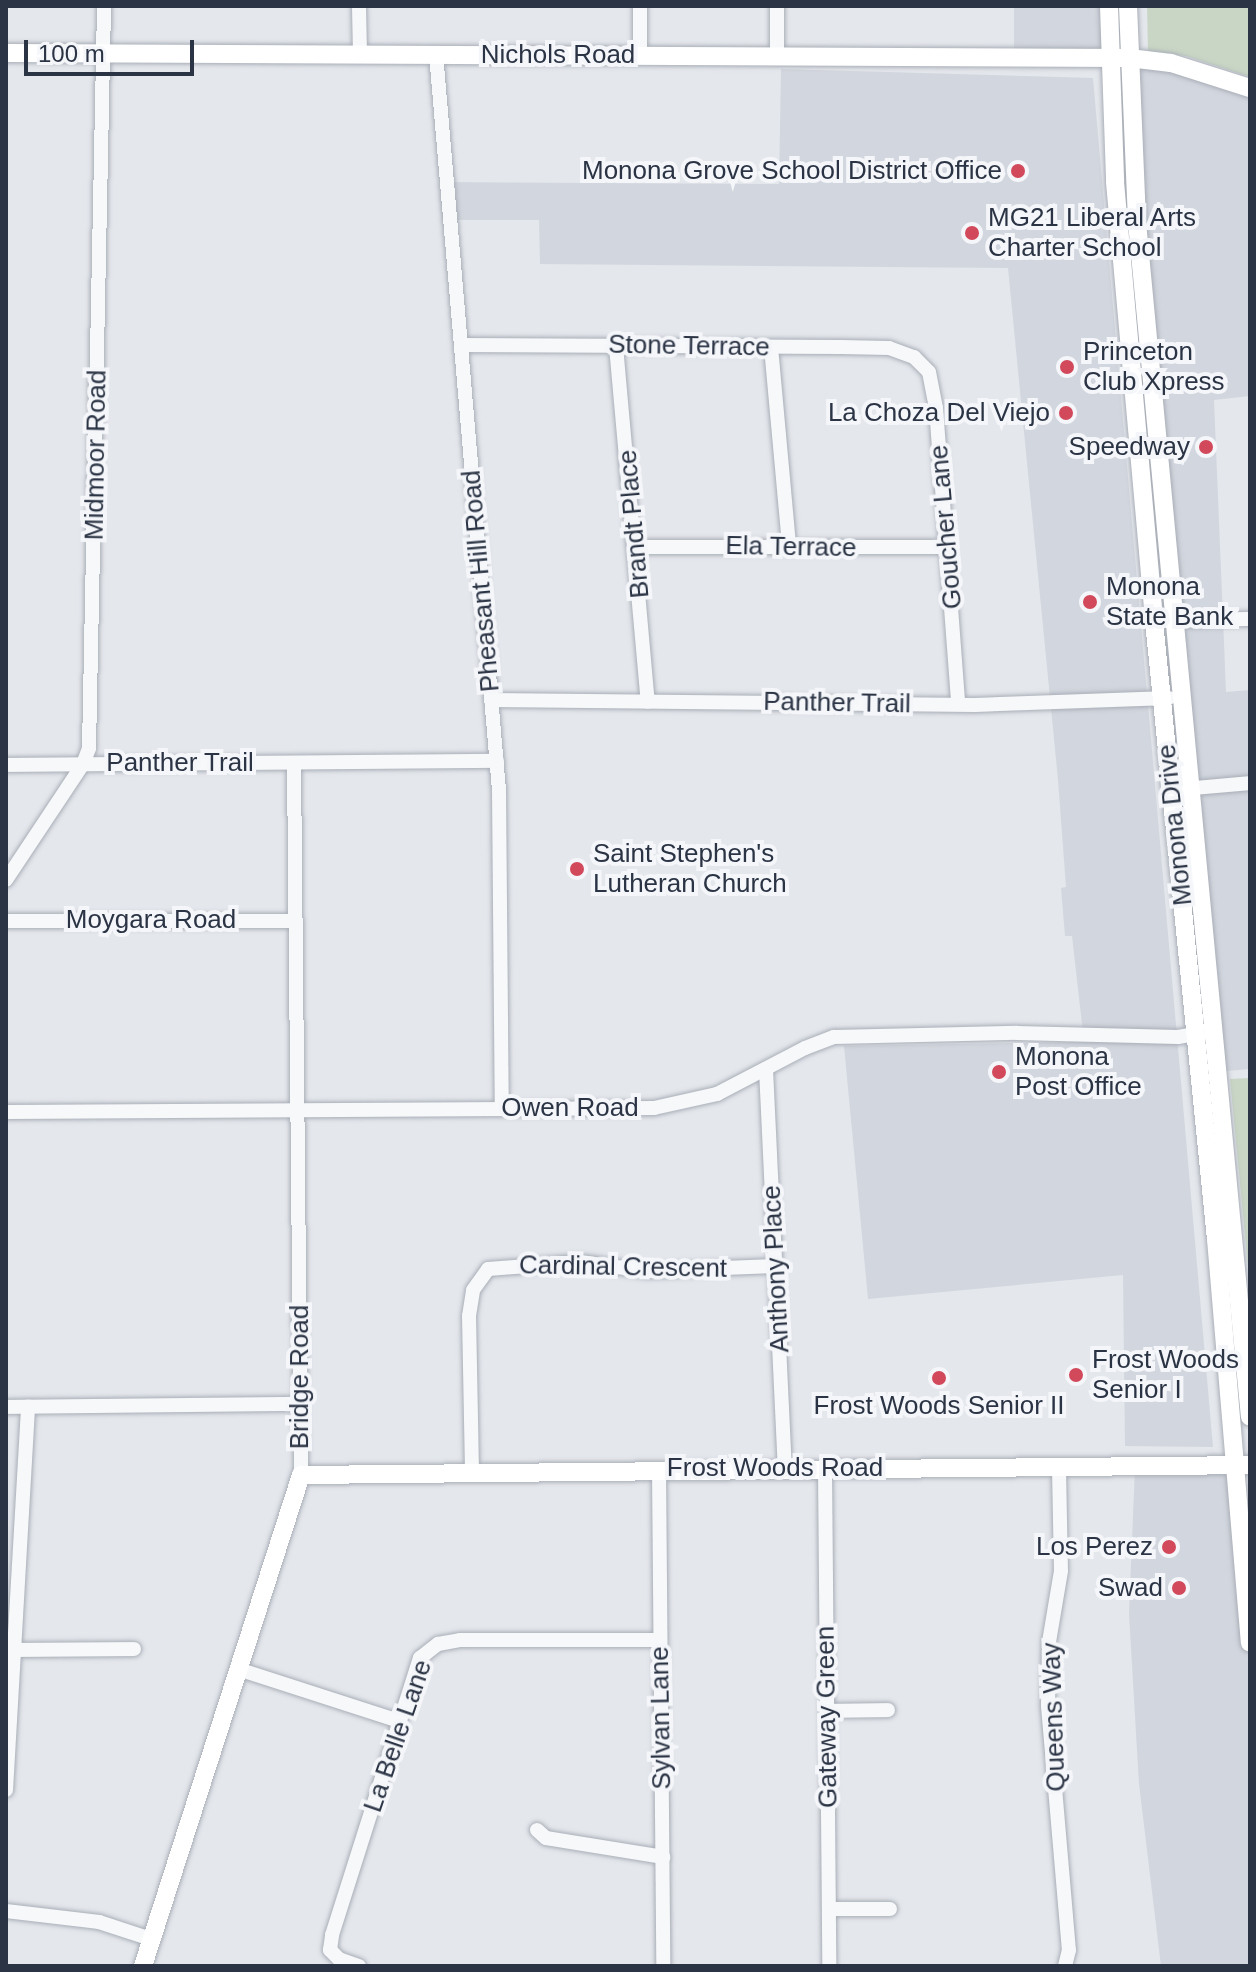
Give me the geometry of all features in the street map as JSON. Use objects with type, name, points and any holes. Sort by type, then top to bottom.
[{"type":"street","name":"Midmoor Road","points":[[6,880],[83,764],[89,748],[104,6]]},
{"type":"street","points":[[359,6],[360,54]]},
{"type":"street","points":[[640,6],[640,56]]},
{"type":"street","points":[[777,6],[777,57]]},
{"type":"street","name":"Monona Drive","points":[[1109,6],[1114,173],[1154,621],[1162,698],[1181,789]]},
{"type":"street","name":"Monona Drive","points":[[1128,6],[1137,222],[1176,621],[1182,697],[1181,789],[1199,1032],[1243,1466],[1250,1643]]},
{"type":"street","name":"Nichols Road","points":[[6,53],[1129,58],[1171,63],[1250,88]]},
{"type":"street","name":"Pheasant Hill Road","points":[[436,54],[497,761],[502,1108]]},
{"type":"street","name":"Stone Terrace","points":[[461,345],[889,348],[914,357]]},
{"type":"street","name":"Brandt Place","points":[[616,346],[648,702]]},
{"type":"street","points":[[771,347],[789,546]]},
{"type":"street","name":"Goucher Lane","points":[[914,357],[929,372],[936,408],[958,704]]},
{"type":"street","name":"Ela Terrace","points":[[636,547],[947,547]]},
{"type":"street","points":[[1154,621],[1250,619]]},
{"type":"street","name":"Panther Trail","points":[[491,700],[958,704],[1182,697]]},
{"type":"street","name":"Panther Trail","points":[[6,765],[497,761]]},
{"type":"street","name":"Bridge Road","points":[[143,1966],[301,1475],[294,763]]},
{"type":"street","points":[[1181,789],[1250,783]]},
{"type":"street","name":"Moygara Road","points":[[6,921],[296,921]]},
{"type":"street","name":"Owen Road","points":[[6,1112],[675,1105],[717,1094],[834,1037],[1119,1034],[1180,1029],[1199,1032]]},
{"type":"street","name":"Monona Drive","points":[[1199,1032],[1250,1417]]},
{"type":"street","name":"Anthony Place","points":[[766,1069],[785,1468]]},
{"type":"street","name":"Cardinal Crescent","points":[[472,1471],[469,1316],[473,1290],[478,1278],[488,1269],[580,1262],[647,1271],[775,1266]]},
{"type":"street","points":[[6,1407],[299,1404]]},
{"type":"street","points":[[6,1790],[28,1407]]},
{"type":"street","name":"Frost Woods Road","points":[[301,1475],[659,1469],[1243,1466]]},
{"type":"street","name":"Gateway Green","points":[[825,1468],[829,1966]]},
{"type":"street","name":"Queens Way","points":[[1059,1468],[1061,1571],[1049,1642],[1048,1706],[1069,1950],[1065,1966]]},
{"type":"street","name":"Sylvan Lane","points":[[659,1469],[663,1966]]},
{"type":"street","name":"La Belle Lane","points":[[359,1966],[330,1950],[332,1935],[420,1658],[438,1644],[460,1640],[660,1640]]},
{"type":"street","points":[[16,1650],[134,1649]]},
{"type":"street","points":[[238,1669],[399,1721]]},
{"type":"street","points":[[827,1711],[888,1710]]},
{"type":"street","points":[[537,1830],[546,1838],[663,1857]]},
{"type":"street","points":[[829,1909],[890,1909]]},
{"type":"street","points":[[6,1911],[99,1922],[151,1939]]},
{"type":"shaded area","points":[[1014,6],[1109,6],[1109,59],[1014,59]]},
{"type":"shaded area","points":[[1129,58],[1250,88],[1250,396],[1214,400],[1226,692],[1250,690],[1250,1069],[1215,1072]]},
{"type":"shaded area","points":[[781,69],[1093,78],[1213,1447],[1125,1446],[1123,1275],[868,1299],[844,1046],[1084,1042],[1072,936],[1065,936],[1061,888],[1066,887],[1058,780],[1008,268],[540,264],[539,220],[442,220],[441,182],[779,184]]},
{"type":"shaded area","points":[[1236,1466],[1250,1643],[1250,1966],[1161,1966],[1139,1784],[1129,1614],[1135,1467]]},
{"type":"green space","points":[[1147,6],[1250,6],[1250,77],[1186,56],[1148,51]]},
{"type":"green space","points":[[1250,1078],[1250,1287],[1230,1079]]},
{"type":"place","name":"Monona Grove School District Office","points":[[1018,171]]},
{"type":"place","name":"MG21 Liberal Arts Charter School","points":[[972,233]]},
{"type":"place","name":"Princeton Club Xpress","points":[[1067,367]]},
{"type":"place","name":"La Choza Del Viejo","points":[[1066,413]]},
{"type":"place","name":"Speedway","points":[[1206,447]]},
{"type":"place","name":"Monona State Bank","points":[[1090,602]]},
{"type":"place","name":"Saint Stephen's Lutheran Church","points":[[577,869]]},
{"type":"place","name":"Monona Post Office","points":[[999,1072]]},
{"type":"place","name":"Frost Woods Senior I","points":[[1076,1375]]},
{"type":"place","name":"Frost Woods Senior II","points":[[939,1378]]},
{"type":"place","name":"Los Perez","points":[[1169,1547]]},
{"type":"place","name":"Swad","points":[[1179,1588]]}]
